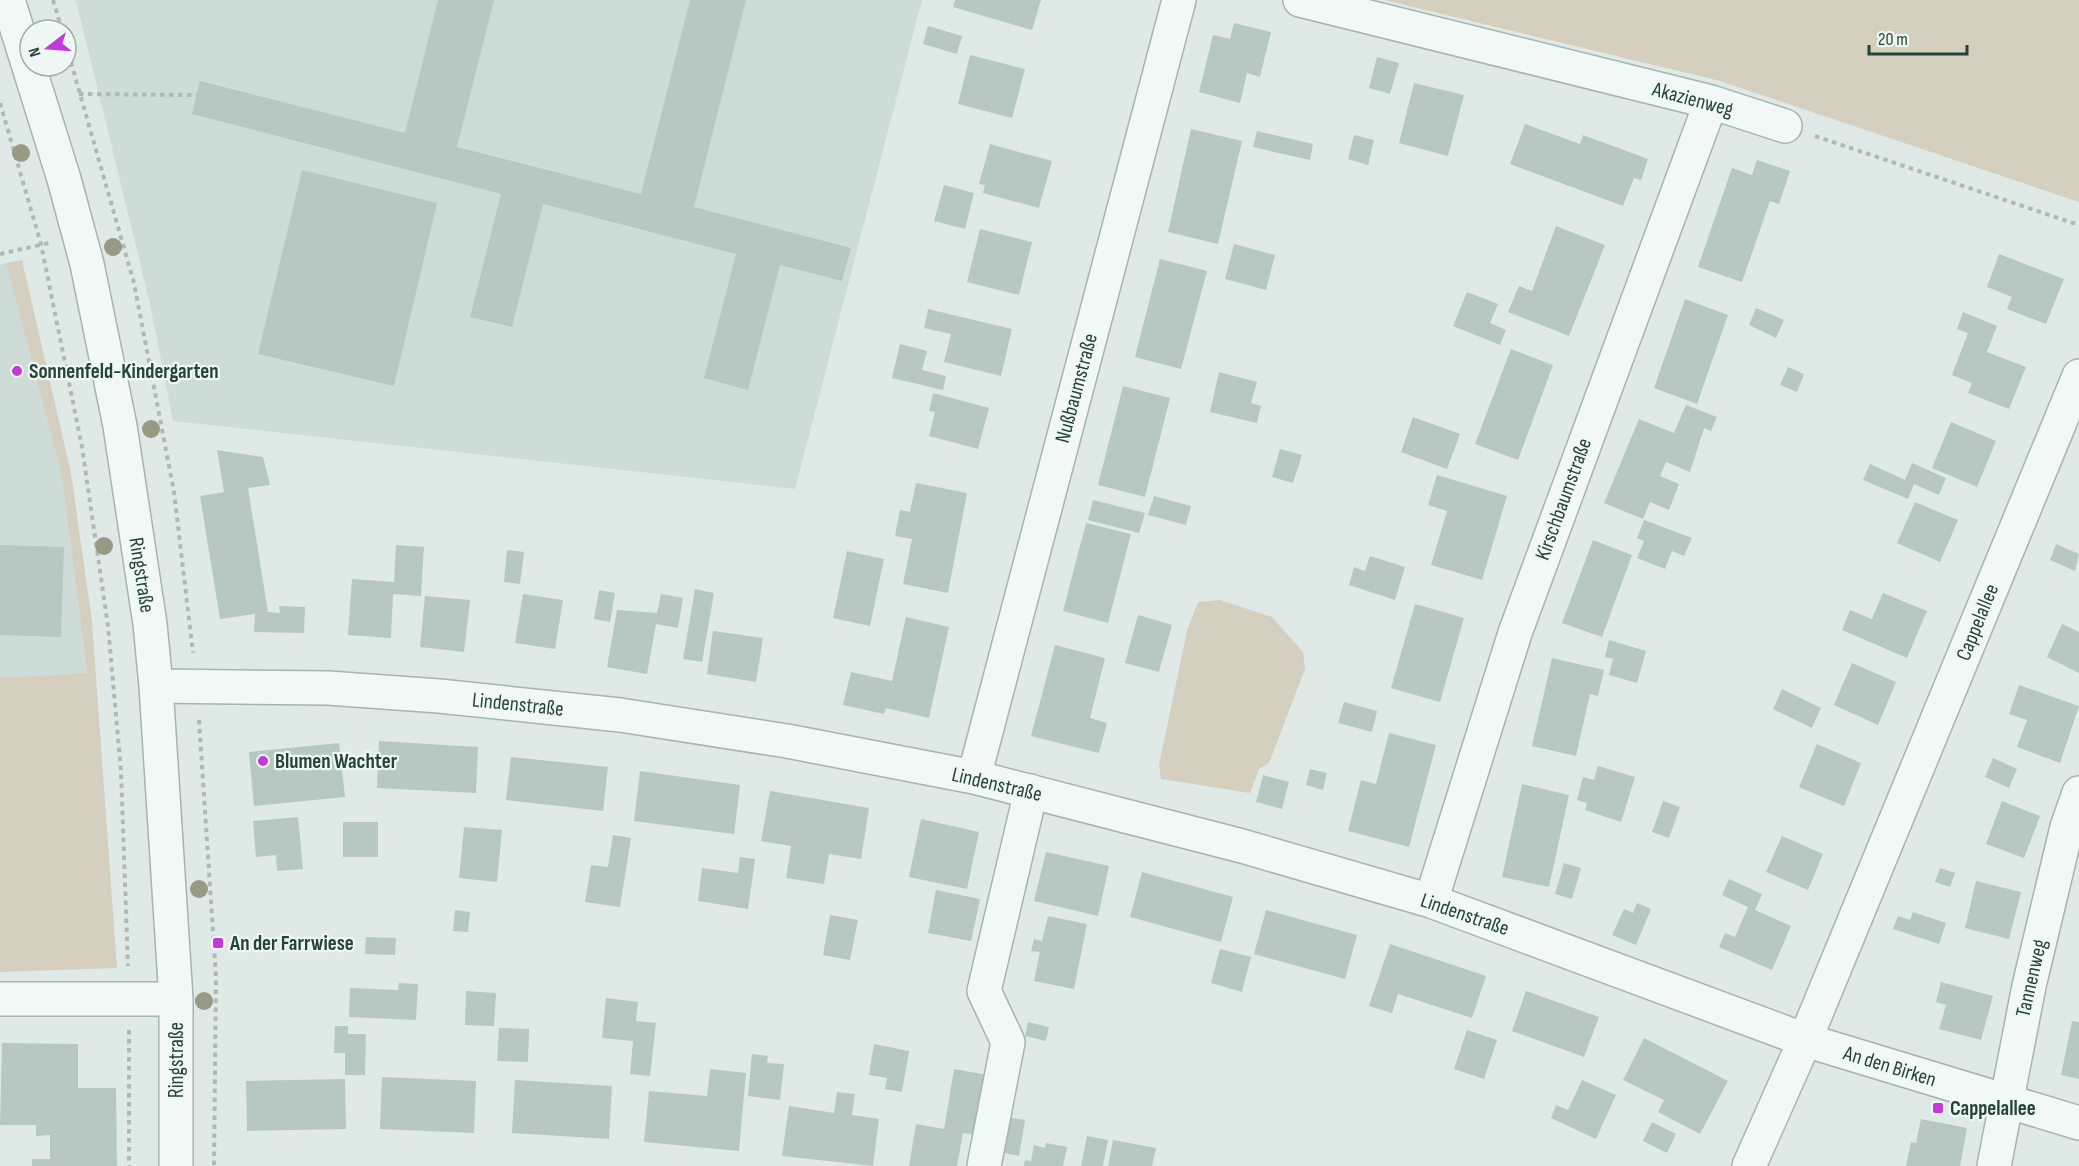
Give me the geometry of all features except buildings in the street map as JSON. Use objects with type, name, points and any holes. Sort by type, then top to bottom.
[{"type":"street","name":"Ringstraße","points":[[8,0],[79,236],[120,426],[156,686],[176,999],[176,1166]]},
{"type":"street","name":"Nußbaumstraße","points":[[974,777],[1179,0]]},
{"type":"street","name":"Akazienweg","points":[[1300,0],[1711,102],[1785,126]]},
{"type":"street","name":"Kirschbaumstraße","points":[[1431,901],[1515,633],[1711,102]]},
{"type":"street","name":"Cappelallee","points":[[1749,1166],[1804,1040],[2079,376]]},
{"type":"street","name":"Lindenstraße","points":[[156,686],[328,688],[439,696],[598,713],[787,741],[974,777],[1242,846],[1431,901],[1804,1040]]},
{"type":"street","points":[[984,1166],[1008,1042],[984,991],[1031,791]]},
{"type":"street","name":"Tannenweg","points":[[1994,1166],[2031,975],[2067,827],[2079,793]]},
{"type":"street","points":[[0,999],[129,997],[176,999]]},
{"type":"street","name":"An den Birken","points":[[1804,1040],[2079,1123]]},
{"type":"path","points":[[53,0],[58,18]]},
{"type":"path","points":[[81,94],[197,94]]},
{"type":"path","points":[[0,103],[41,244],[82,447],[108,626],[121,771],[129,997],[129,1166]]},
{"type":"path","points":[[1785,126],[2079,225]]},
{"type":"path","points":[[0,254],[79,236]]},
{"type":"shaded area","points":[[76,0],[922,0],[795,489],[173,421],[150,304]]},
{"type":"shaded area","points":[[1384,0],[2079,0],[2079,202],[1720,81]]},
{"type":"shaded area","points":[[22,260],[71,473],[92,621],[117,968],[0,972],[0,678],[87,673],[62,476],[6,263]]},
{"type":"shaded area","name":"Sonnenfeld-Kindergarten","points":[[6,263],[62,476],[87,674],[0,678],[0,265]]},
{"type":"shaded area","points":[[1220,600],[1272,617],[1303,652],[1305,669],[1269,763],[1259,769],[1250,793],[1161,779],[1159,765],[1187,631],[1198,602]]},
{"type":"place","name":"Sonnenfeld-Kindergarten","points":[[17,371]]},
{"type":"place","name":"Blumen Wachter","points":[[263,761]]},
{"type":"place","name":"An der Farrwiese","points":[[218,943]]},
{"type":"place","name":"Cappelallee","points":[[1938,1108]]}]
